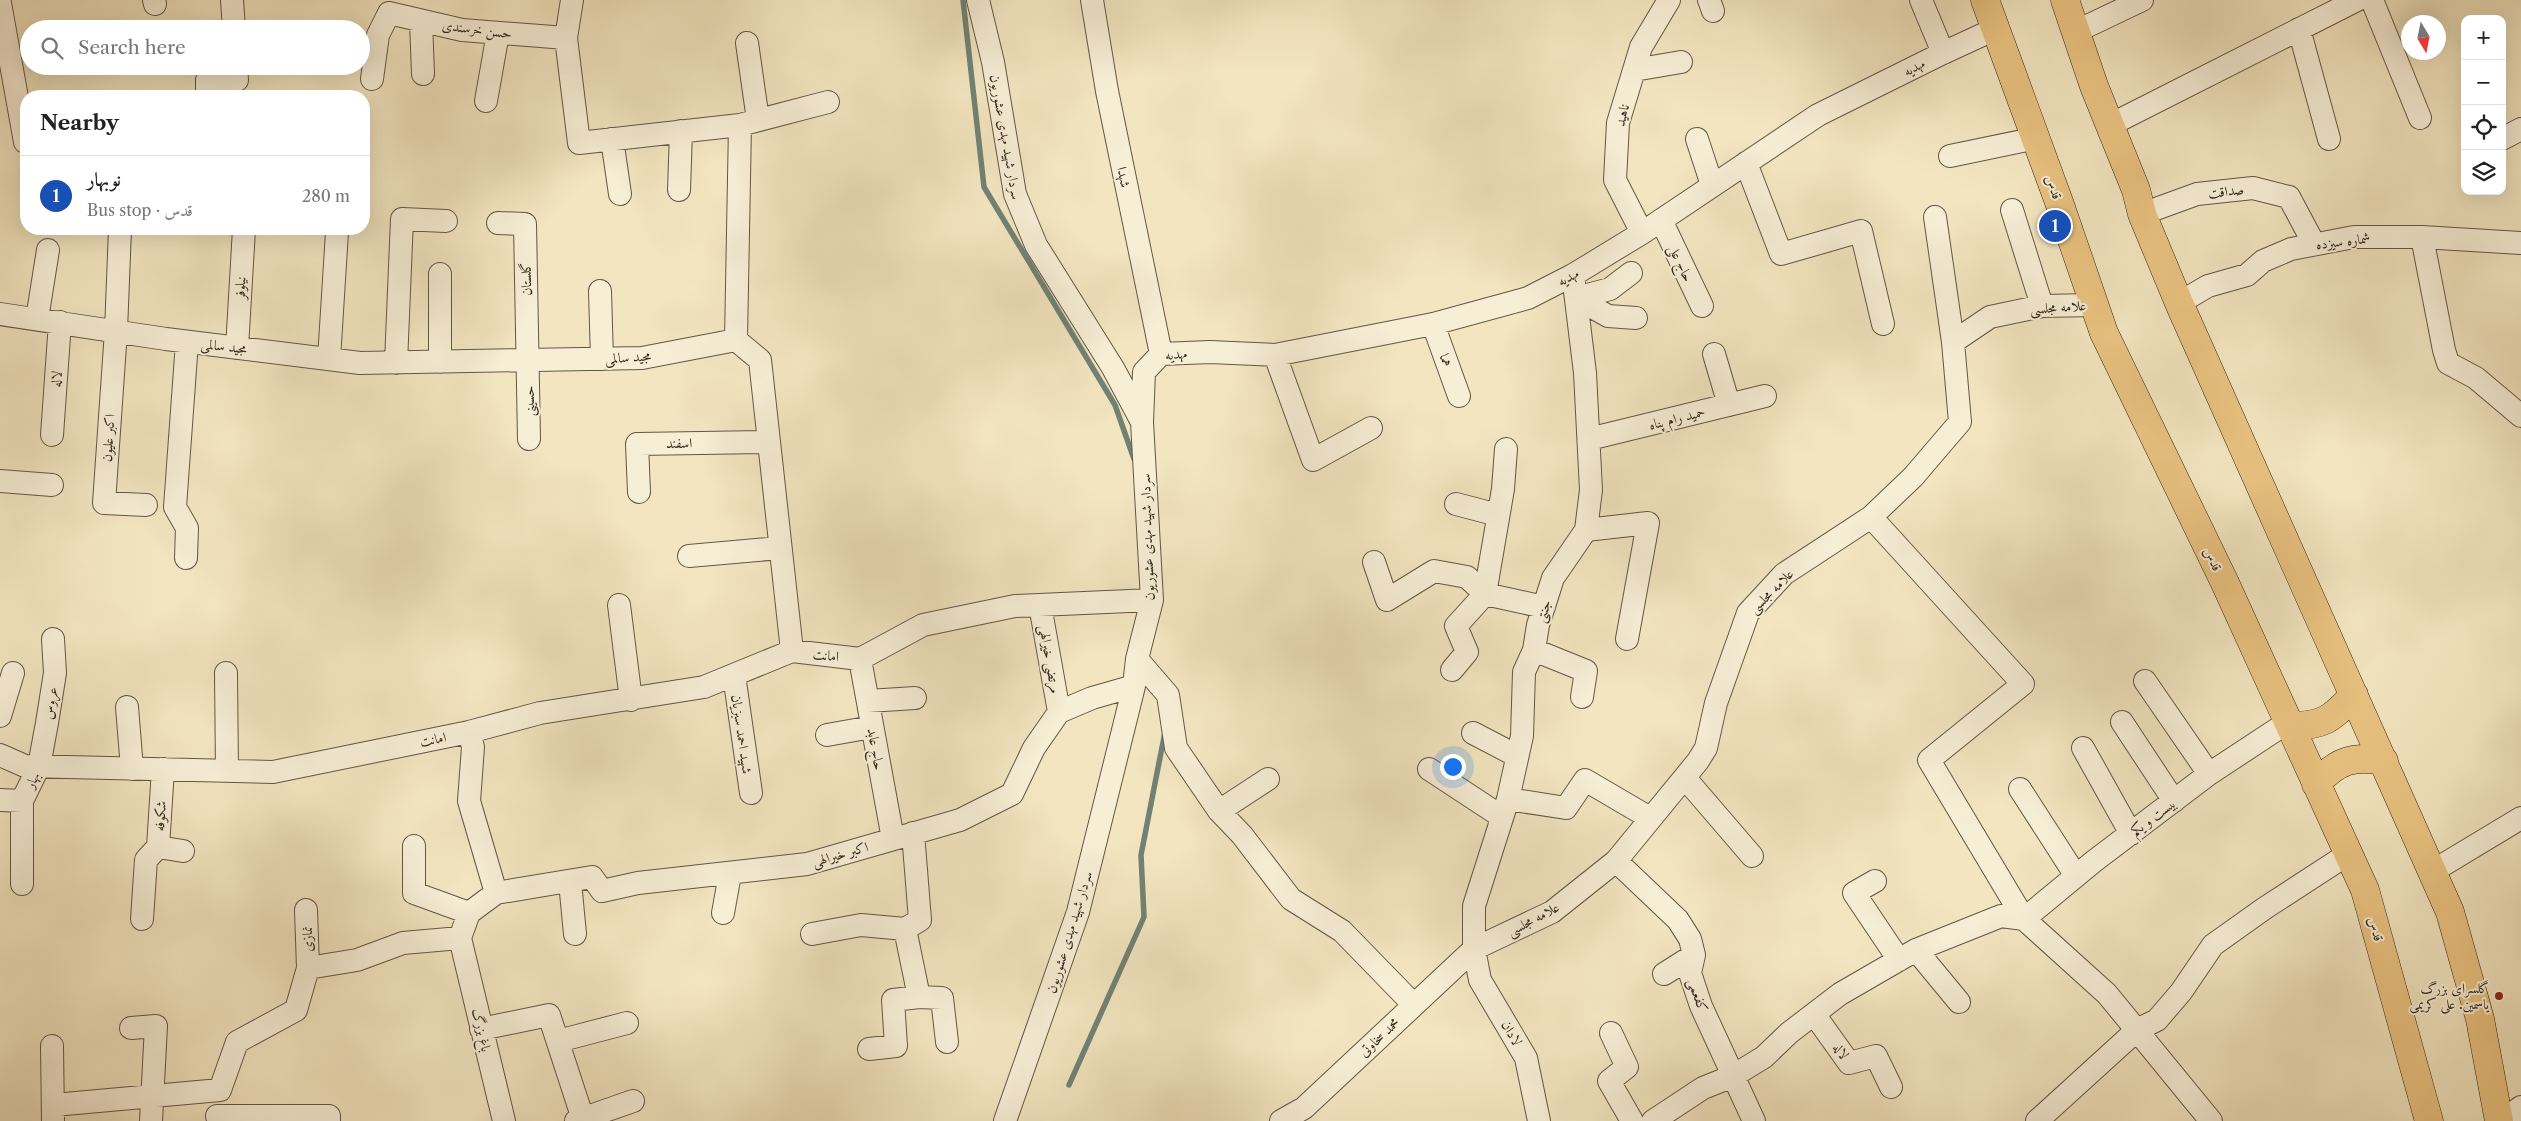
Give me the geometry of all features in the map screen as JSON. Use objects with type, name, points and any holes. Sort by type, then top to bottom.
[{"type":"main road","name":"قدس","points":[[1985,0],[2037,138],[2104,333],[2225,583],[2364,890],[2429,1121]]},
{"type":"main road","points":[[2065,0],[2075,32],[2136,190],[2142,214],[2450,912],[2480,1019],[2501,1121]]},
{"type":"main road","points":[[2289,724],[2307,726],[2326,721],[2338,713],[2354,695]]},
{"type":"main road","points":[[2316,784],[2330,768],[2348,761],[2366,758],[2384,761]]},
{"type":"street","points":[[232,0],[233,20]]},
{"type":"street","points":[[572,0],[566,38],[579,143],[749,122],[828,102]]},
{"type":"street","name":"سردار شهید مهدی عشوریون","points":[[978,0],[993,62],[1014,194],[1036,246],[1113,368],[1142,422],[1152,600],[1137,659],[1134,686],[1078,912],[1006,1121]]},
{"type":"street","name":"شهدا","points":[[1092,0],[1107,91],[1161,354]]},
{"type":"street","name":"ناهید","points":[[1642,233],[1615,180],[1618,123],[1641,47],[1668,0]]},
{"type":"street","points":[[1921,0],[1943,52]]},
{"type":"street","points":[[2075,32],[2142,0]]},
{"type":"street","points":[[2110,125],[2358,0]]},
{"type":"street","points":[[2372,0],[2420,118]]},
{"type":"street","points":[[0,4],[20,114]]},
{"type":"street","points":[[370,62],[387,6]]},
{"type":"street","name":"حسن خرسندی","points":[[387,6],[421,20],[462,30],[566,38]]},
{"type":"street","points":[[421,20],[423,74]]},
{"type":"street","name":"مهدیه","points":[[1142,422],[1144,372],[1161,354],[1210,352],[1275,355],[1433,324],[1528,298],[1573,275],[1642,233],[1818,115],[1943,52],[1995,29]]},
{"type":"street","points":[[2299,29],[2329,139]]},
{"type":"street","points":[[486,101],[498,33]]},
{"type":"street","points":[[747,43],[749,122],[736,340],[760,360],[792,651]]},
{"type":"street","points":[[1634,70],[1681,62]]},
{"type":"street","points":[[207,90],[207,80],[237,80],[237,75]]},
{"type":"street","points":[[2506,137],[2521,129]]},
{"type":"street","points":[[679,190],[681,131]]},
{"type":"street","points":[[1950,156],[2037,138]]},
{"type":"street","points":[[612,139],[620,194]]},
{"type":"street","points":[[1698,139],[1712,185]]},
{"type":"street","points":[[1746,162],[1781,254],[1861,231],[1883,324]]},
{"type":"street","name":"صداقت","points":[[2142,214],[2198,194],[2253,188],[2289,197],[2314,244]]},
{"type":"street","points":[[2012,210],[2042,306]]},
{"type":"street","points":[[1935,217],[1953,342]]},
{"type":"street","points":[[396,363],[402,219],[446,221]]},
{"type":"street","name":"حاج علی","points":[[1661,220],[1702,306]]},
{"type":"street","name":"گلستان","points":[[498,224],[525,224],[528,362]]},
{"type":"street","points":[[116,331],[120,235]]},
{"type":"street","name":"نیلوفر","points":[[237,348],[244,235]]},
{"type":"street","points":[[329,359],[337,235]]},
{"type":"street","name":"شماره سیزده","points":[[2180,303],[2208,286],[2247,275],[2262,261],[2291,249],[2314,244],[2354,237],[2422,237],[2521,243]]},
{"type":"street","points":[[2422,237],[2448,363],[2476,378],[2521,416]]},
{"type":"street","points":[[37,319],[48,250]]},
{"type":"street","points":[[440,274],[440,362]]},
{"type":"street","points":[[1576,298],[1610,289],[1631,274]]},
{"type":"street","name":"جنتی","points":[[1474,949],[1474,906],[1505,808],[1522,736],[1524,672],[1534,650],[1538,625],[1553,578],[1586,530],[1591,490],[1589,439],[1585,373],[1573,275]]},
{"type":"street","points":[[600,290],[602,359]]},
{"type":"street","points":[[1576,298],[1608,316],[1636,318]]},
{"type":"street","name":"علامه مجلسی","points":[[1474,949],[1552,912],[1616,860],[1685,778],[1706,748],[1716,703],[1748,612],[1784,574],[1871,517],[1913,477],[1960,422],[1953,342],[1990,317],[2042,306],[2094,305]]},
{"type":"street","name":"مجید سالمی","points":[[0,314],[187,342],[360,363],[528,362],[642,358],[736,340]]},
{"type":"street","name":"لاله","points":[[52,435],[60,322]]},
{"type":"street","name":"هما","points":[[1433,324],[1459,396]]},
{"type":"street","name":"اکبر علیون","points":[[116,331],[104,503],[146,505]]},
{"type":"street","points":[[186,558],[187,528],[175,507],[187,342]]},
{"type":"street","points":[[1714,354],[1729,405]]},
{"type":"street","points":[[1275,355],[1312,460],[1370,428]]},
{"type":"street","name":"حسینی","points":[[528,362],[529,439]]},
{"type":"street","name":"حمید رام پناه","points":[[1589,439],[1765,396]]},
{"type":"street","name":"اسفند","points":[[639,492],[637,444],[769,442]]},
{"type":"street","points":[[1452,670],[1467,652],[1456,626],[1485,594],[1503,489],[1506,449]]},
{"type":"street","points":[[0,482],[52,485]]},
{"type":"street","points":[[1456,504],[1498,515]]},
{"type":"street","points":[[1871,517],[2023,684],[1929,760],[2024,919],[2107,994],[2211,1121]]},
{"type":"street","points":[[1586,530],[1648,524],[1627,639]]},
{"type":"street","points":[[689,556],[780,548]]},
{"type":"street","points":[[1374,562],[1387,600],[1434,572],[1467,577],[1485,594],[1544,607]]},
{"type":"street","points":[[860,658],[923,625],[1015,606],[1152,600]]},
{"type":"street","points":[[619,605],[631,700]]},
{"type":"street","name":"مرتضی خیرالهی","points":[[1040,605],[1059,712]]},
{"type":"street","name":"عروس","points":[[38,766],[55,673],[52,639]]},
{"type":"street","points":[[1534,650],[1586,671],[1582,697]]},
{"type":"street","name":"امانت","points":[[0,755],[25,766],[273,772],[469,732],[540,713],[704,687],[792,651],[860,658]]},
{"type":"street","name":"حاج عابد","points":[[860,658],[872,727],[903,836],[920,920],[905,929]]},
{"type":"street","points":[[1137,659],[1168,695],[1176,748],[1219,811],[1242,835],[1291,899],[1342,931],[1414,1005]]},
{"type":"street","points":[[226,673],[227,771]]},
{"type":"street","points":[[0,716],[14,674]]},
{"type":"street","name":"شهید احمد سبزیان","points":[[734,675],[751,793]]},
{"type":"street","points":[[2144,681],[2209,774]]},
{"type":"street","points":[[1059,712],[1092,698],[1134,686]]},
{"type":"street","points":[[868,701],[915,698]]},
{"type":"street","points":[[127,707],[132,769]]},
{"type":"street","name":"اکبر خیرالهی","points":[[496,893],[592,877],[602,891],[638,883],[806,864],[960,820],[1012,794],[1034,748],[1059,712]]},
{"type":"street","points":[[2122,722],[2174,801]]},
{"type":"street","name":"بیست و یکم","points":[[2024,919],[2076,876],[2209,774],[2289,724]]},
{"type":"street","points":[[827,735],[872,727]]},
{"type":"street","points":[[308,968],[357,960],[403,943],[460,938],[469,913],[496,893],[469,801],[473,747],[469,732]]},
{"type":"street","points":[[1473,733],[1517,756]]},
{"type":"street","points":[[2083,748],[2131,834]]},
{"type":"street","name":"بهار","points":[[0,800],[22,801],[38,766]]},
{"type":"street","name":"شکوفه","points":[[142,919],[146,860],[158,847],[163,769]]},
{"type":"street","points":[[1429,769],[1505,808],[1566,808],[1585,780],[1650,818]]},
{"type":"street","points":[[1685,778],[1752,856]]},
{"type":"street","points":[[1219,811],[1268,779]]},
{"type":"street","points":[[2020,789],[2076,876]]},
{"type":"street","points":[[22,801],[22,884]]},
{"type":"street","points":[[2433,871],[2521,818]]},
{"type":"street","points":[[414,846],[414,893],[469,913]]},
{"type":"street","points":[[158,847],[183,850]]},
{"type":"street","points":[[2037,1121],[2137,1030],[2157,1020],[2181,992],[2213,945],[2265,908],[2348,854]]},
{"type":"street","name":"کفعمی","points":[[1616,860],[1678,920],[1690,939],[1694,955],[1690,973],[1701,1006],[1754,1121]]},
{"type":"street","points":[[724,913],[730,874]]},
{"type":"street","points":[[1875,881],[1854,893],[1908,955],[1958,1002]]},
{"type":"street","points":[[570,882],[575,934]]},
{"type":"street","name":"نمازی","points":[[217,1118],[220,1090],[237,1042],[296,1010],[308,968],[306,910]]},
{"type":"street","points":[[1656,1120],[1702,1088],[1734,1076],[1764,1057],[1789,1033],[1840,994],[1908,955],[2001,916],[2024,919]]},
{"type":"street","points":[[812,934],[861,925],[905,929],[919,997]]},
{"type":"street","name":"باغ بزرگ","points":[[460,938],[504,1121]]},
{"type":"street","name":"محمد سخاوتی","points":[[1281,1121],[1304,1108],[1474,949]]},
{"type":"street","name":"لادان","points":[[1474,949],[1480,980],[1526,1058],[1540,1121]]},
{"type":"street","points":[[1664,974],[1694,955]]},
{"type":"street","points":[[869,1049],[896,1046],[892,1000],[919,997],[942,998],[947,1042]]},
{"type":"street","name":"لاله","points":[[1814,1014],[1849,1063],[1876,1056],[1892,1087]]},
{"type":"street","points":[[482,1029],[549,1015],[580,1120],[632,1100]]},
{"type":"street","points":[[558,1041],[627,1023]]},
{"type":"street","points":[[131,1028],[156,1026],[151,1121]]},
{"type":"street","points":[[1611,1033],[1627,1067],[1610,1081],[1632,1121]]},
{"type":"street","points":[[52,1046],[53,1113],[152,1097],[220,1090]]},
{"type":"street","points":[[2501,1121],[2521,1107]]},
{"type":"street","points":[[217,1118],[329,1116],[330,1121]]},
{"type":"waterway","points":[[963,0],[984,187],[1115,405],[1134,459]]},
{"type":"waterway","points":[[1069,1085],[1144,917],[1141,855],[1165,732]]},
{"type":"place","name":"نوبهار","points":[[2055,226]]},
{"type":"place","name":"گلسرای بزرگ یاسمین. علی کریمی","points":[[2499,996]]}]
